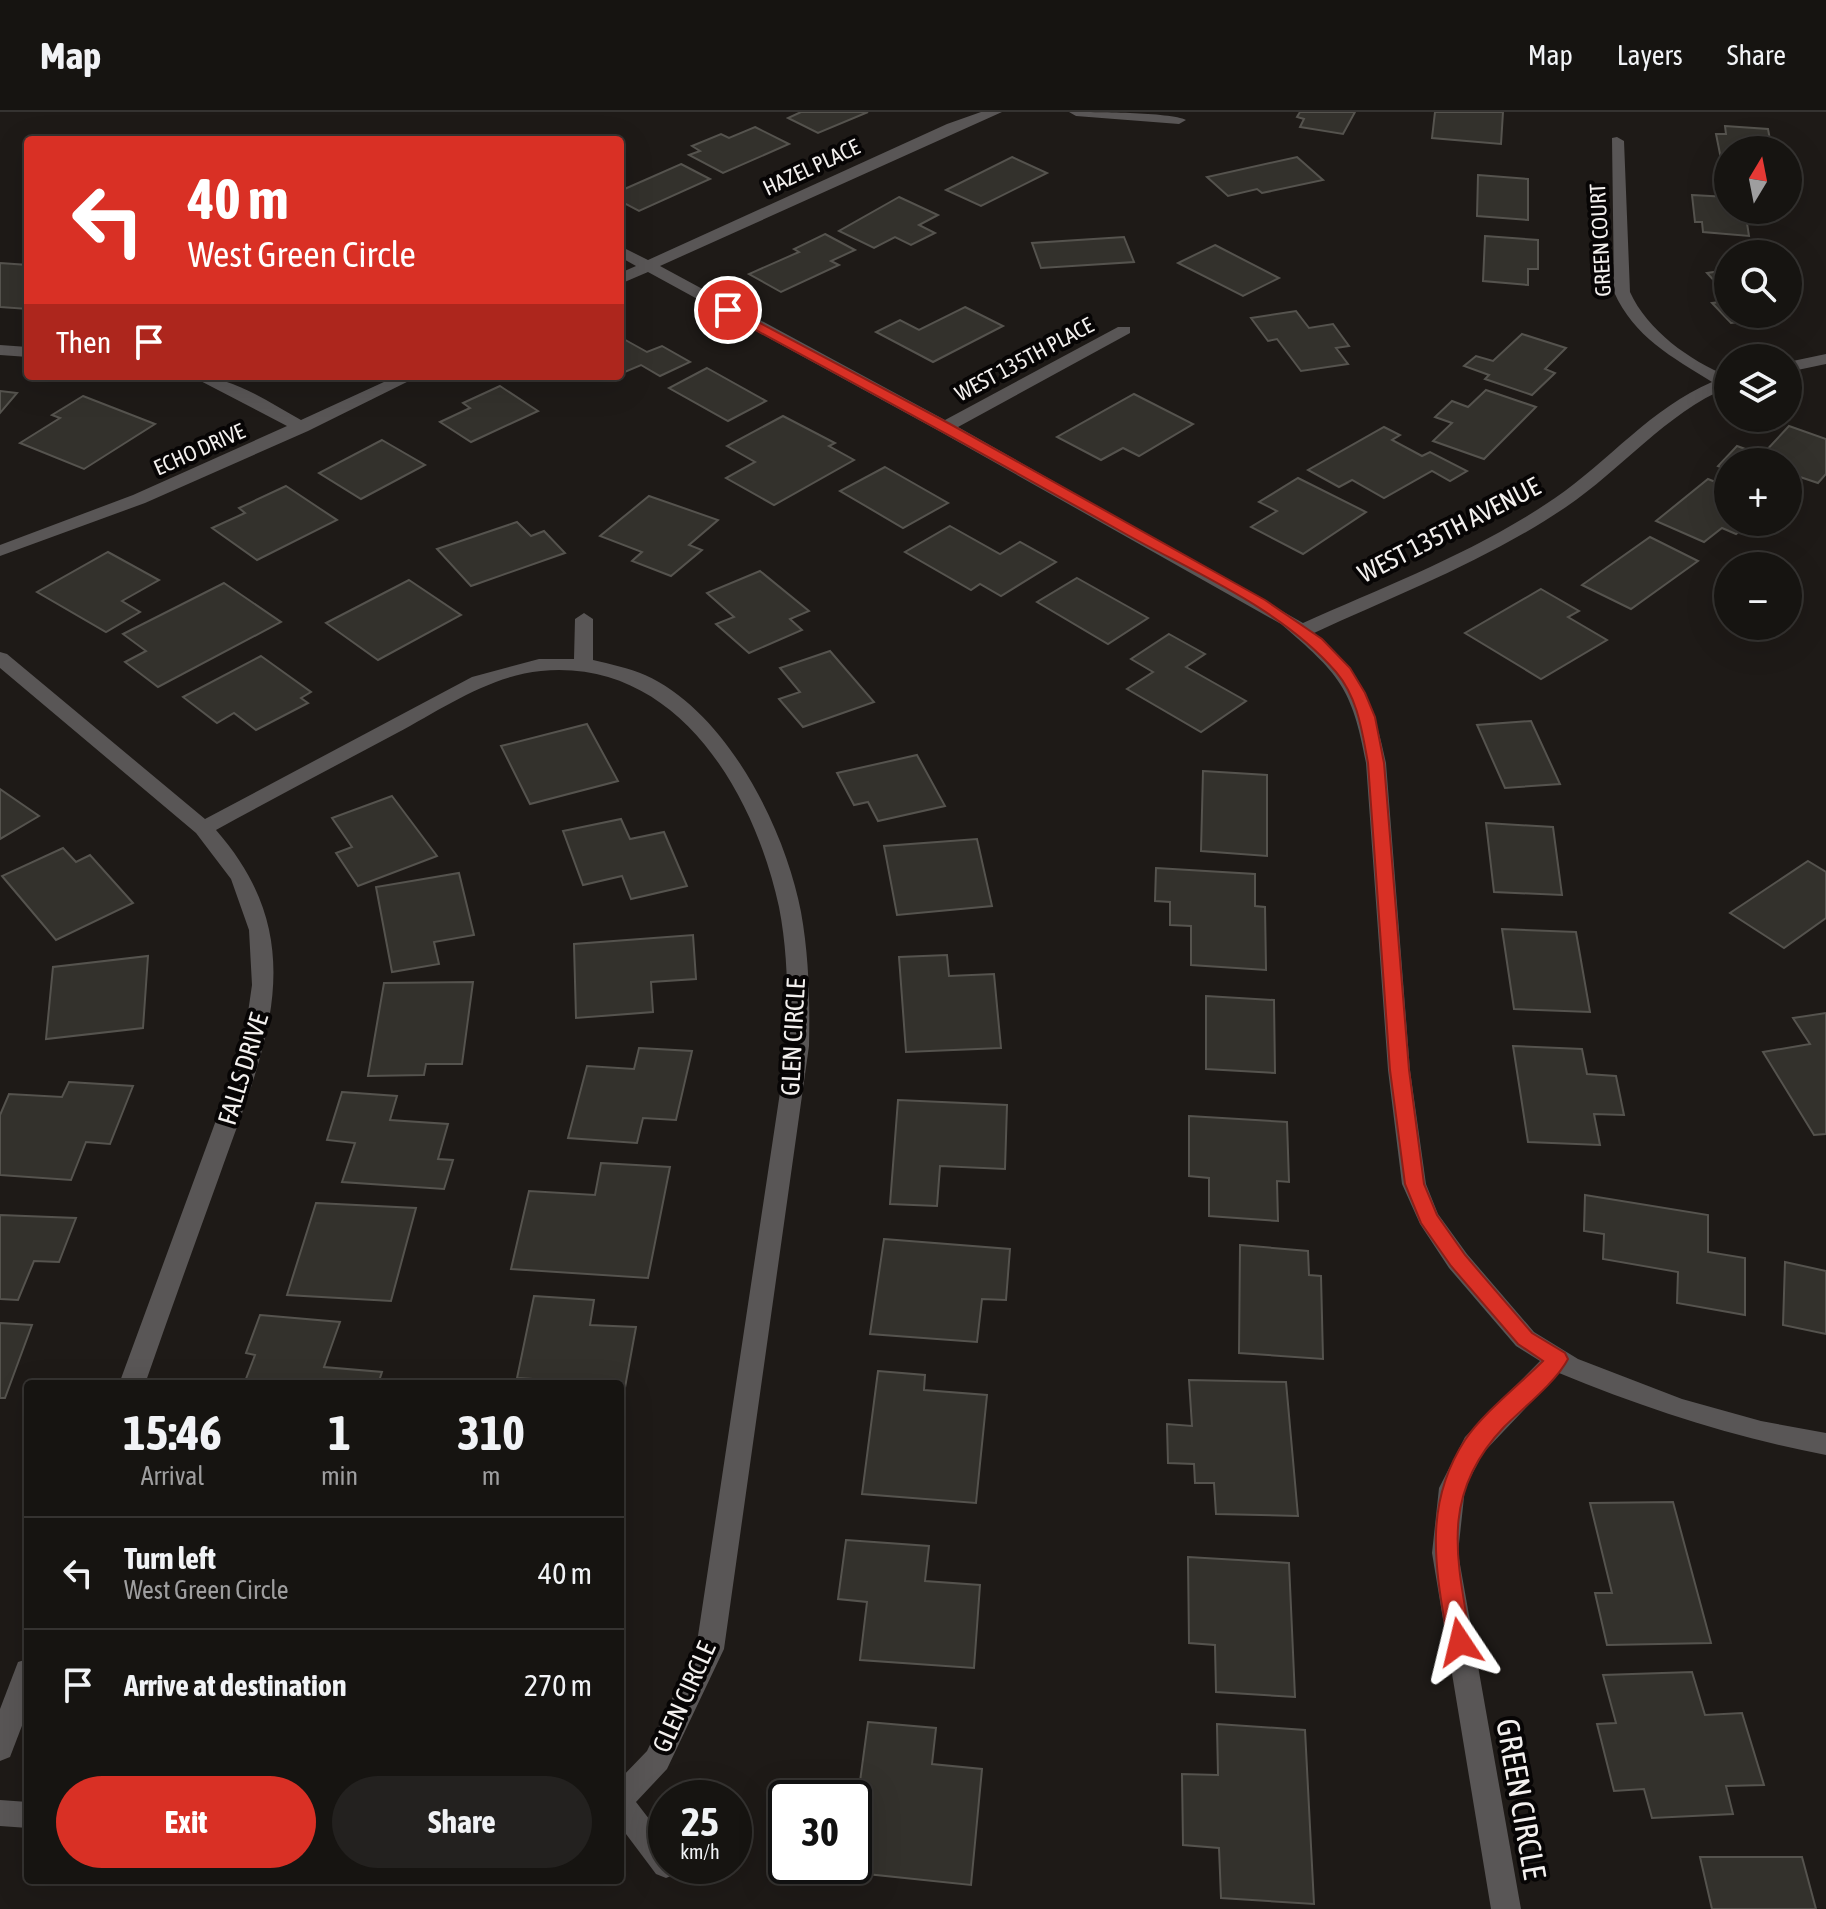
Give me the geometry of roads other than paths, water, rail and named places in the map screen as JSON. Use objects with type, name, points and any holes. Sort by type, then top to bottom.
[{"type":"street","name":"HAZEL PLACE","points":[[647,267],[952,127],[995,112]]},
{"type":"street","points":[[1076,112],[1179,120]]},
{"type":"street","name":"GREEN COURT","points":[[1617,141],[1622,292],[1627,308],[1644,329],[1714,374]]},
{"type":"street","points":[[624,253],[945,427],[1260,603],[1302,631],[1344,672],[1367,717],[1376,763],[1399,1070],[1414,1184],[1428,1218],[1458,1261],[1525,1339],[1557,1359],[1678,1408],[1761,1432],[1826,1444]]},
{"type":"street","points":[[624,277],[647,267]]},
{"type":"street","name":"WEST 135TH PLACE","points":[[945,427],[1124,330]]},
{"type":"street","points":[[0,350],[24,352]]},
{"type":"street","points":[[1802,364],[1826,359]]},
{"type":"street","points":[[210,380],[229,387],[302,427]]},
{"type":"street","name":"ECHO DRIVE","points":[[0,551],[139,499],[402,380]]},
{"type":"street","name":"WEST 135TH AVENUE","points":[[1302,631],[1493,543],[1530,522],[1596,477],[1666,416],[1714,389]]},
{"type":"street","points":[[583,664],[584,619]]},
{"type":"street","name":"FALLS DRIVE","points":[[0,658],[203,828],[225,850],[242,877],[264,947],[264,999],[254,1047],[133,1380]]},
{"type":"street","name":"GLEN CIRCLE","points":[[203,828],[479,681],[522,667],[546,664],[583,664],[632,675],[660,689],[710,734],[761,822],[785,891],[799,979],[798,1046],[710,1649],[657,1760],[624,1797]]},
{"type":"street","name":"GREEN CIRCLE","points":[[1506,1909],[1445,1553],[1452,1488],[1474,1445],[1557,1359]]},
{"type":"street","points":[[0,1748],[24,1682]]},
{"type":"street","points":[[624,1806],[648,1839]]},
{"type":"street","points":[[0,1813],[24,1815]]}]
